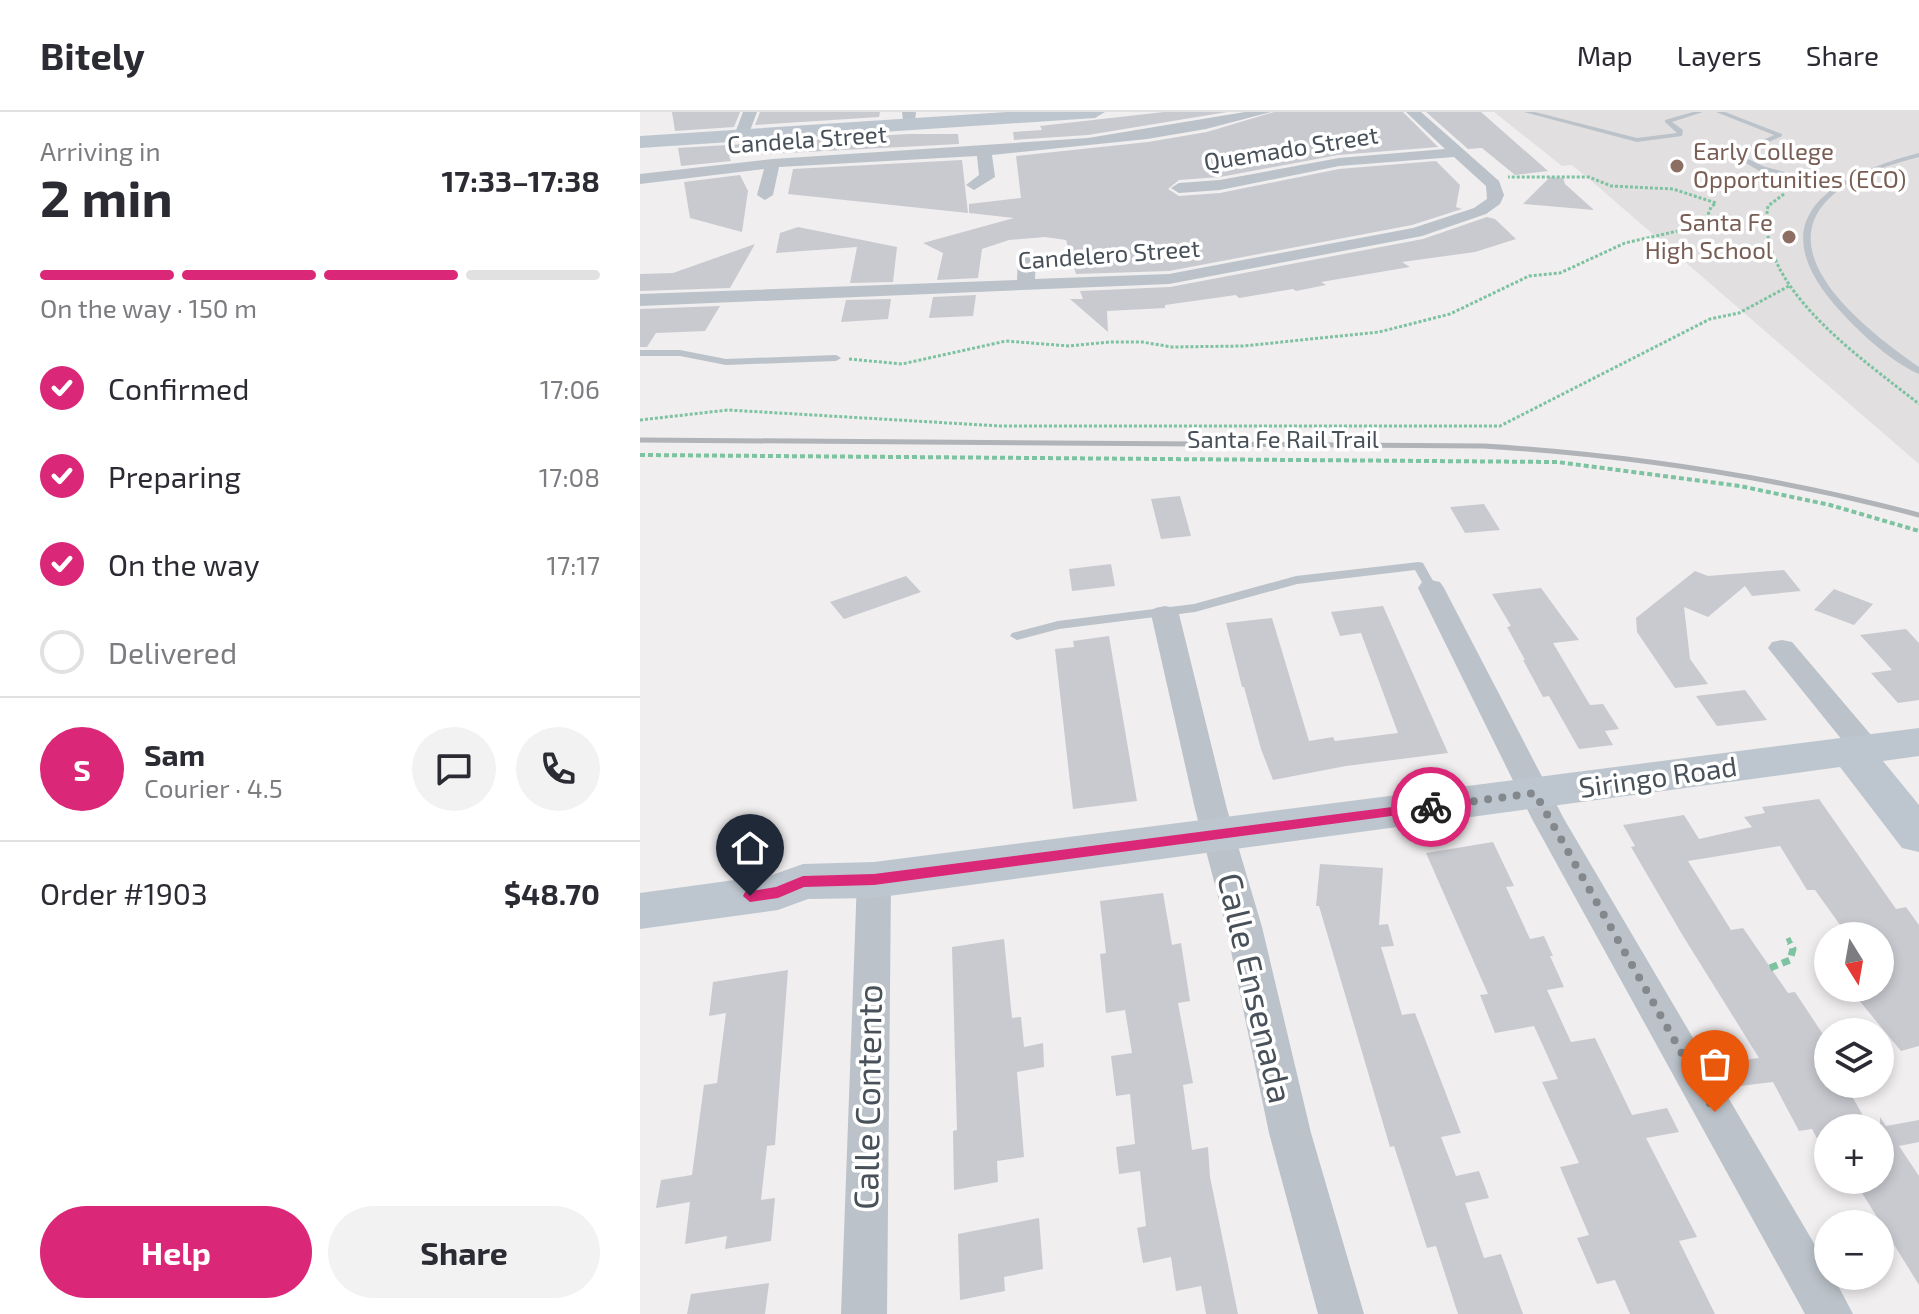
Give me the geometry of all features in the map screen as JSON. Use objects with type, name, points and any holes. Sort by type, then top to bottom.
[{"type":"main road","points":[[908,119],[1019,112]]},
{"type":"main road","points":[[640,134],[745,125],[1095,112]]},
{"type":"main road","points":[[640,142],[745,125]]},
{"type":"main road","name":"Siringo Road","points":[[640,911],[778,892],[805,897],[845,892],[874,880],[1919,742]]},
{"type":"main road","points":[[1858,750],[1919,836]]},
{"type":"street","name":"Candela Street","points":[[640,179],[773,163],[1130,137],[1264,112]]},
{"type":"street","points":[[1413,112],[1486,179]]},
{"type":"street","points":[[974,185],[987,177],[984,150]]},
{"type":"street","name":"Quemado Street","points":[[1179,188],[1220,185],[1339,162],[1458,152]]},
{"type":"street","points":[[765,195],[773,163]]},
{"type":"street","name":"Candelero Street","points":[[640,300],[1026,286],[1179,277],[1396,237],[1452,222],[1494,201],[1496,190],[1486,179]]},
{"type":"street","points":[[1026,286],[1027,258]]},
{"type":"street","points":[[783,295],[793,270]]},
{"type":"street","points":[[1431,588],[1535,793],[1830,1314]]},
{"type":"street","name":"Calle Ensenada","points":[[1165,614],[1218,835],[1244,927],[1294,1148],[1341,1314]]},
{"type":"street","points":[[1782,648],[1858,750]]},
{"type":"street","name":"Calle Contento","points":[[864,1314],[874,880]]},
{"type":"lane","points":[[1527,112],[1637,140],[1680,135],[1681,131],[1667,121],[1700,112]]},
{"type":"lane","points":[[1719,112],[1780,135],[1743,151],[1743,159],[1747,162],[1834,191]]},
{"type":"lane","points":[[1919,155],[1877,168],[1834,191],[1824,199],[1810,224],[1807,239],[1812,266],[1821,284],[1848,316],[1919,371]]},
{"type":"lane","points":[[640,353],[680,353],[726,362],[836,358]]},
{"type":"lane","points":[[1017,636],[1058,625],[1165,614],[1210,605],[1296,580],[1419,566],[1431,588]]},
{"type":"path","points":[[836,358],[902,364],[1006,341],[1069,346],[1142,342],[1172,347],[1243,346],[1379,332],[1450,314],[1529,276],[1560,273],[1625,243],[1704,225],[1711,207],[1716,203],[1673,189],[1611,186],[1589,177],[1543,175],[1486,179]]},
{"type":"path","points":[[640,420],[728,410],[1000,426],[1500,426],[1710,319],[1739,313],[1789,286]]},
{"type":"path","name":"Santa Fe Rail Trail","points":[[640,455],[1557,462],[1664,472],[1762,489],[1919,531]]},
{"type":"path","points":[[1770,968],[1790,960],[1793,949],[1788,938]]},
{"type":"shaded area","name":"Santa Fe High School","points":[[1494,112],[1919,112],[1919,464],[1588,178],[1572,165],[1562,166]]},
{"type":"building","points":[[672,112],[740,112],[734,127],[675,131]]},
{"type":"building","points":[[760,112],[880,112],[879,117],[755,125]]},
{"type":"building","points":[[1164,112],[1227,112],[1088,135],[1014,140],[1013,132],[1042,130],[1040,126]]},
{"type":"building","points":[[1274,112],[1403,112],[1438,147],[1338,155],[1220,177],[1179,180],[1168,189],[1179,196],[1220,193],[1339,169],[1436,161],[1460,185],[1456,207],[1462,209],[1412,225],[1169,271],[1076,274],[1066,240],[1045,237],[1009,240],[982,249],[978,278],[937,280],[943,253],[923,243],[1014,218],[969,213],[969,204],[1021,198],[1016,156],[1148,142],[1207,132]]},
{"type":"building","points":[[1426,112],[1481,112],[1548,171],[1515,175],[1482,148],[1468,149]]},
{"type":"building","points":[[908,134],[958,134],[959,144],[729,156],[731,161],[681,166],[678,148]]},
{"type":"building","points":[[962,160],[968,213],[788,194],[793,169]]},
{"type":"building","points":[[740,175],[748,191],[742,232],[690,218],[684,182]]},
{"type":"building","points":[[1550,177],[1563,178],[1565,184],[1594,210],[1523,204]]},
{"type":"building","points":[[1487,217],[1495,219],[1516,239],[1475,252],[1402,262],[1410,267],[1321,282],[1326,285],[1296,291],[1239,298],[1236,295],[1165,305],[1165,308],[1107,311],[1108,332],[1070,299],[1083,299],[1080,291],[1170,287],[1423,239]]},
{"type":"building","points":[[798,227],[897,247],[893,282],[850,283],[857,247],[776,253],[780,233]]},
{"type":"building","points":[[755,244],[730,288],[640,291],[640,274],[673,273]]},
{"type":"building","points":[[976,295],[973,316],[929,318],[933,297]]},
{"type":"building","points":[[891,299],[888,319],[841,322],[846,300]]},
{"type":"building","points":[[720,306],[705,331],[656,333],[647,347],[640,347],[640,309]]},
{"type":"building","points":[[1180,496],[1191,536],[1161,539],[1151,499]]},
{"type":"building","points":[[1484,504],[1500,530],[1465,533],[1450,507]]},
{"type":"building","points":[[1111,564],[1115,586],[1072,591],[1069,569]]},
{"type":"building","points":[[1784,570],[1801,591],[1752,596],[1745,586],[1708,617],[1684,607],[1690,659],[1708,684],[1675,688],[1637,632],[1636,618],[1695,571],[1708,576]]},
{"type":"building","points":[[906,576],[921,592],[844,619],[830,602]]},
{"type":"building","points":[[1541,588],[1579,640],[1553,643],[1590,705],[1603,704],[1619,729],[1605,731],[1613,745],[1579,749],[1549,696],[1543,697],[1507,627],[1511,626],[1492,594]]},
{"type":"building","points":[[1834,589],[1873,604],[1854,625],[1814,610]]},
{"type":"building","points":[[1383,606],[1448,753],[1346,766],[1273,780],[1242,687],[1226,623],[1272,618],[1309,741],[1333,737],[1335,741],[1398,733],[1361,633],[1340,636],[1331,612]]},
{"type":"building","points":[[1906,629],[1919,643],[1919,700],[1898,703],[1871,673],[1892,670],[1860,635]]},
{"type":"building","points":[[1109,636],[1137,801],[1073,809],[1055,649],[1074,647],[1073,641]]},
{"type":"building","points":[[1745,690],[1767,720],[1717,726],[1696,696]]},
{"type":"building","points":[[1819,799],[1896,909],[1906,907],[1919,925],[1919,1046],[1901,1051],[1894,1043],[1894,1018],[1874,1018],[1860,1002],[1894,1002],[1894,922],[1838,922],[1815,890],[1807,890],[1780,846],[1688,861],[1731,930],[1743,928],[1788,993],[1795,992],[1814,1021],[1814,1098],[1853,1098],[1862,1114],[1814,1114],[1814,1133],[1812,1129],[1799,1131],[1773,1082],[1740,1086],[1728,1062],[1759,1058],[1631,847],[1635,846],[1623,825],[1684,815],[1699,839],[1752,827],[1744,817],[1765,813],[1762,807]]},
{"type":"building","points":[[1493,842],[1514,886],[1506,887],[1530,939],[1544,936],[1553,956],[1550,956],[1564,987],[1547,990],[1571,1042],[1595,1038],[1632,1115],[1667,1108],[1679,1132],[1646,1138],[1697,1237],[1679,1241],[1715,1314],[1630,1314],[1615,1280],[1597,1284],[1577,1238],[1589,1235],[1560,1167],[1579,1163],[1542,1082],[1558,1079],[1534,1026],[1495,1033],[1480,995],[1488,994],[1426,853]]},
{"type":"building","points":[[1320,864],[1383,868],[1379,925],[1388,924],[1394,946],[1381,947],[1402,1015],[1415,1013],[1461,1133],[1441,1137],[1456,1176],[1479,1171],[1489,1198],[1465,1203],[1484,1258],[1501,1254],[1523,1314],[1458,1314],[1436,1246],[1427,1248],[1394,1146],[1390,1147],[1319,906],[1316,906]]},
{"type":"building","points":[[1163,893],[1172,945],[1181,943],[1190,1001],[1178,1003],[1193,1083],[1183,1085],[1192,1150],[1208,1147],[1210,1177],[1238,1314],[1206,1314],[1201,1286],[1176,1291],[1171,1257],[1143,1263],[1137,1228],[1146,1226],[1140,1171],[1119,1174],[1116,1147],[1135,1144],[1130,1094],[1116,1096],[1111,1056],[1132,1053],[1125,1010],[1106,1013],[1100,954],[1106,953],[1100,901]]},
{"type":"building","points":[[1004,939],[1012,1018],[1021,1017],[1024,1047],[1043,1043],[1044,1067],[1017,1072],[1024,1157],[997,1161],[998,1182],[954,1190],[953,1131],[957,1130],[952,947]]},
{"type":"building","points":[[788,970],[775,1145],[767,1146],[761,1200],[775,1198],[771,1241],[725,1249],[727,1236],[685,1244],[690,1202],[656,1208],[661,1180],[692,1175],[704,1085],[717,1083],[726,1013],[709,1016],[713,982]]},
{"type":"building","points":[[1919,1120],[1919,1142],[1899,1146],[1919,1176],[1919,1285],[1894,1245],[1894,1210],[1873,1210],[1863,1194],[1894,1194],[1894,1125]]},
{"type":"building","points":[[1039,1218],[1043,1269],[1004,1277],[1005,1291],[960,1300],[958,1234]]},
{"type":"building","points":[[769,1283],[765,1314],[687,1314],[691,1294]]},
{"type":"railway","points":[[640,440],[1484,446],[1594,455],[1703,470],[1812,489],[1919,515]]},
{"type":"way so far","points":[[1431,807],[1535,793],[1715,1112]]},
{"type":"place","name":"Early College Opportunities (ECO)","points":[[1677,166]]},
{"type":"place","name":"Santa Fe High School","points":[[1789,237]]},
{"type":"route","points":[[750,896],[778,892],[803,882],[874,880],[1431,807]]}]
